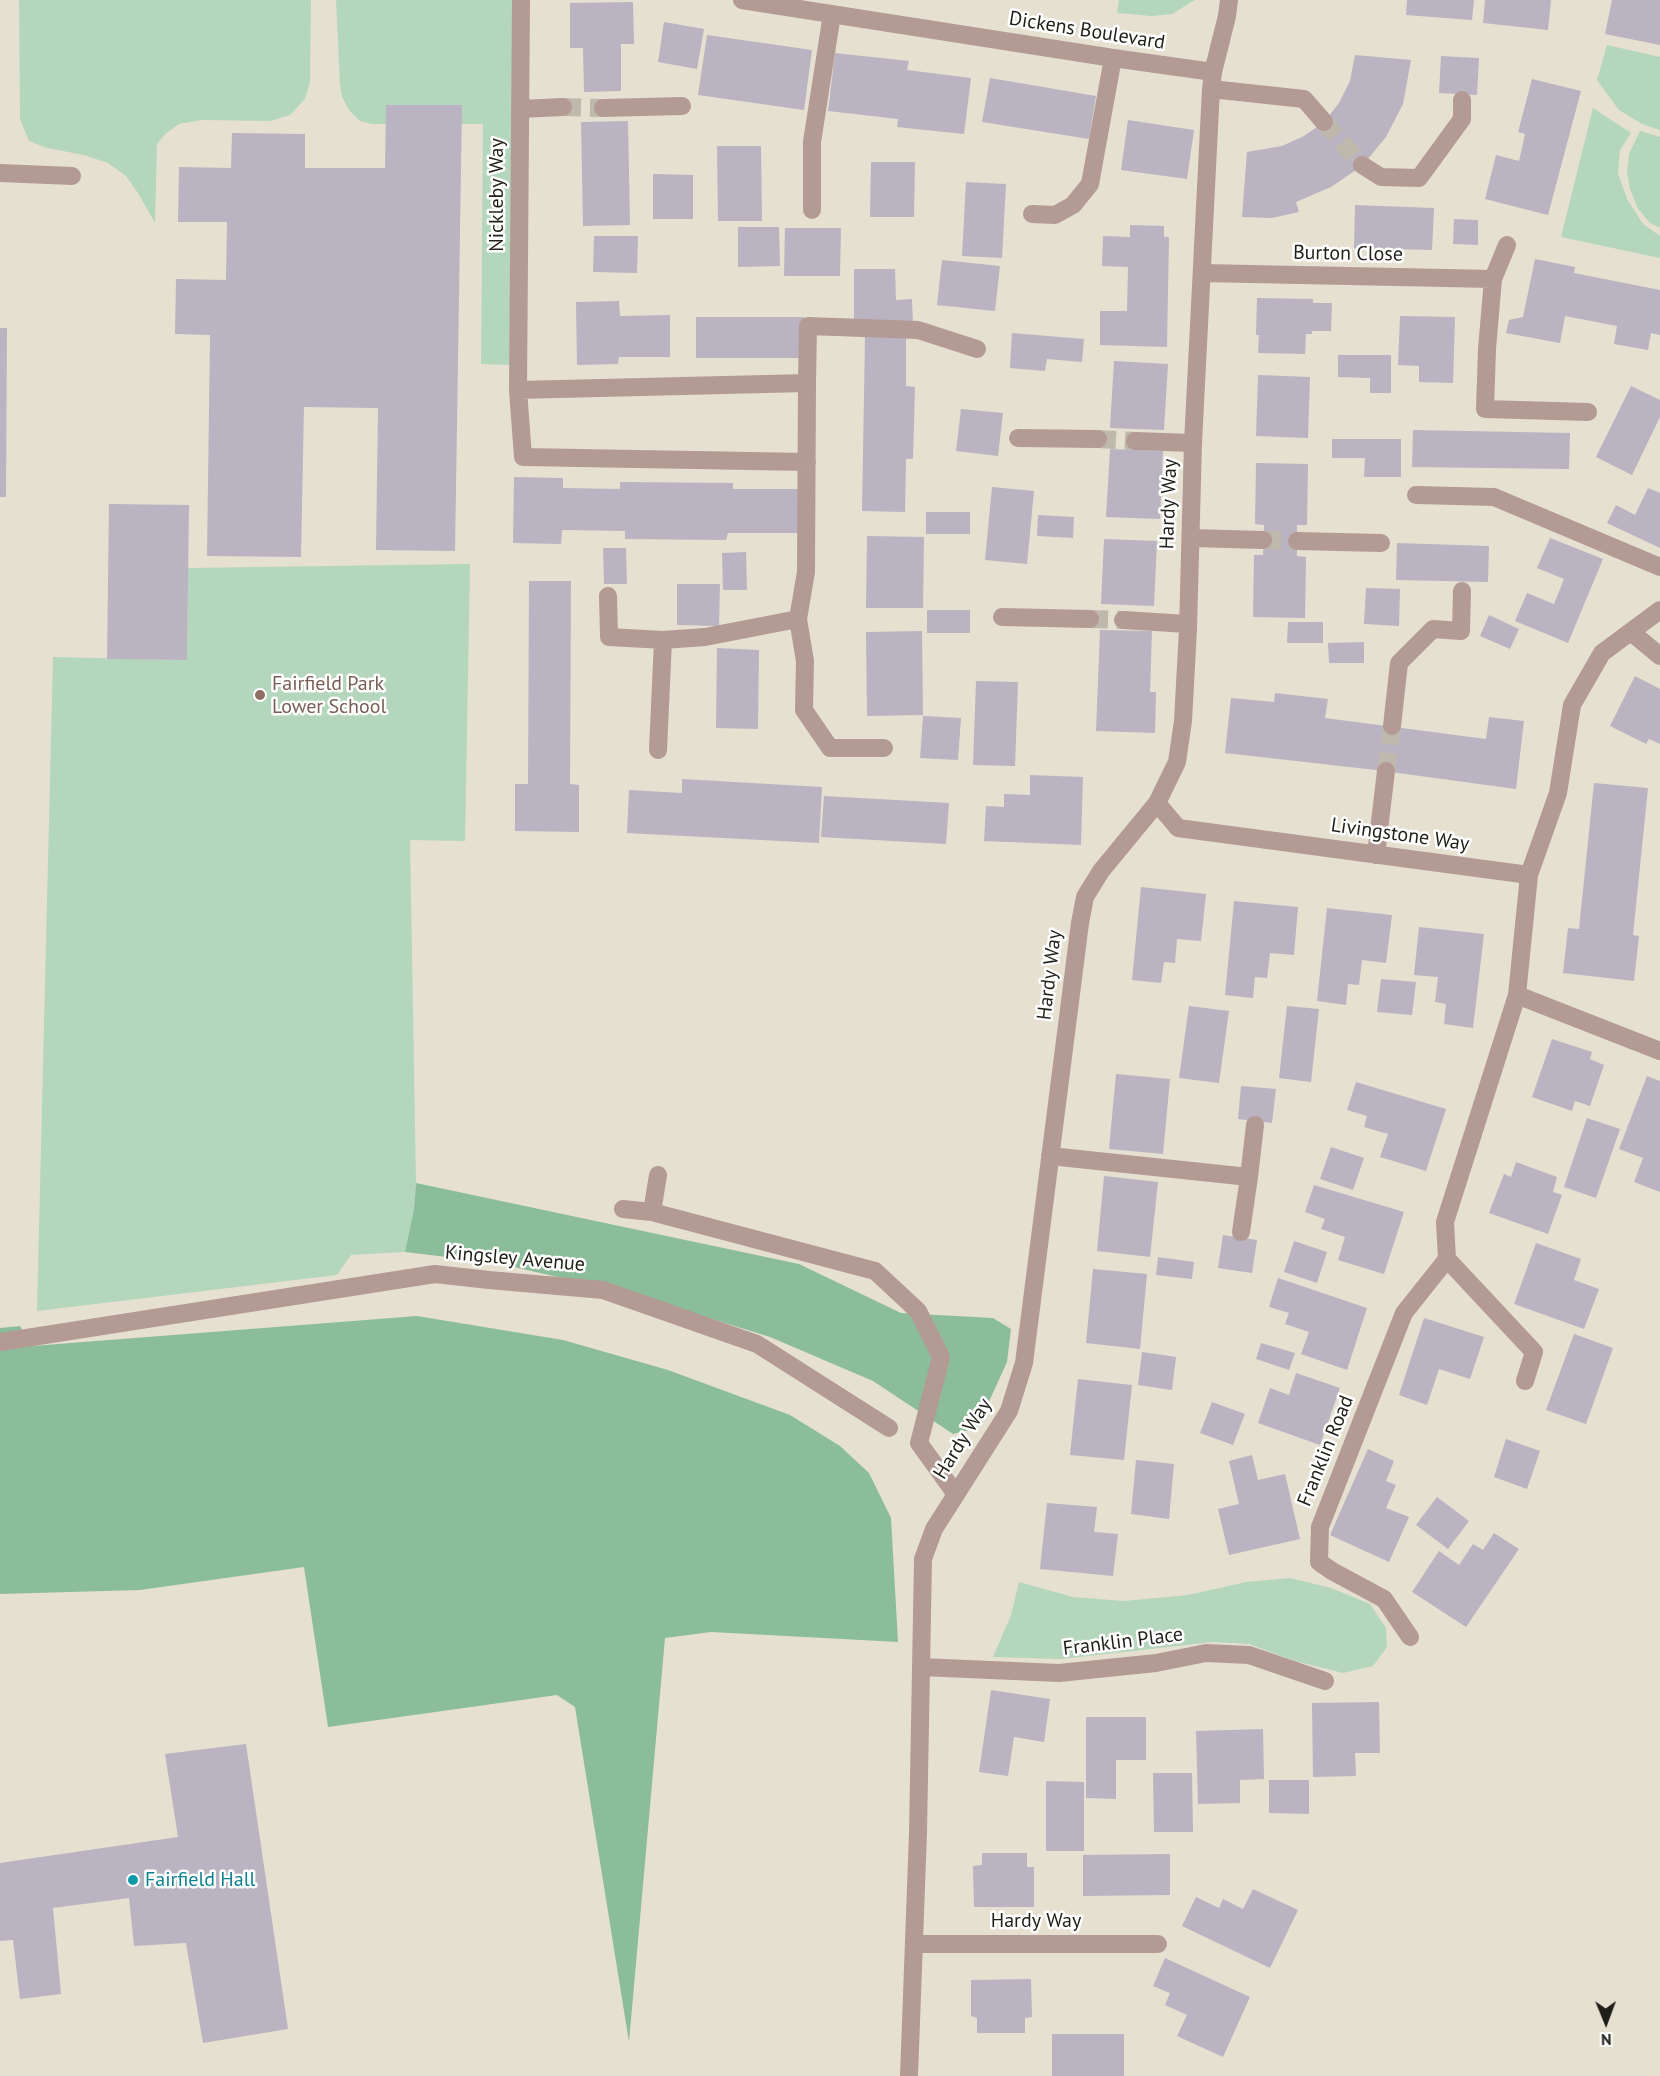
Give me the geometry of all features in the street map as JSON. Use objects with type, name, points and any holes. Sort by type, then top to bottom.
[{"type":"street","name":"Nickleby Way","points":[[520,0],[518,390],[523,457],[807,462]]},
{"type":"street","name":"Dickens Boulevard","points":[[742,0],[1113,58],[1304,99],[1324,122]]},
{"type":"street","name":"Hardy Way","points":[[909,2076],[918,1833],[923,1559],[934,1529],[1009,1411],[1024,1363],[1085,897],[1101,871],[1157,803],[1177,762],[1183,721],[1193,443],[1212,80],[1228,8]]},
{"type":"street","points":[[812,210],[812,142],[832,14]]},
{"type":"street","points":[[1032,214],[1055,215],[1073,205],[1090,184],[1113,58]]},
{"type":"street","points":[[1362,165],[1381,177],[1419,178],[1462,119],[1462,100]]},
{"type":"street","points":[[603,108],[682,106]]},
{"type":"street","points":[[520,109],[563,107]]},
{"type":"street","points":[[0,173],[72,176]]},
{"type":"street","points":[[1507,245],[1493,279],[1485,408],[1588,412]]},
{"type":"street","name":"Burton Close","points":[[1203,273],[1493,279]]},
{"type":"street","points":[[884,748],[830,748],[804,710],[805,661],[798,619],[806,572],[808,326],[918,330],[977,349]]},
{"type":"street","points":[[518,390],[807,383]]},
{"type":"street","points":[[1018,438],[1098,439]]},
{"type":"street","points":[[1135,441],[1193,443]]},
{"type":"street","points":[[1416,495],[1494,497],[1660,567]]},
{"type":"street","points":[[1191,538],[1263,540]]},
{"type":"street","points":[[1297,541],[1381,543]]},
{"type":"street","points":[[1392,726],[1399,663],[1433,629],[1461,631],[1462,591]]},
{"type":"street","points":[[608,596],[609,637],[663,640],[705,637],[798,619]]},
{"type":"street","points":[[1525,1381],[1534,1352],[1447,1259],[1445,1222],[1517,995],[1529,874],[1558,794],[1572,705],[1602,653],[1660,610]]},
{"type":"street","points":[[1002,617],[1090,619]]},
{"type":"street","points":[[1123,620],[1187,624]]},
{"type":"street","points":[[1631,632],[1660,656]]},
{"type":"street","points":[[658,750],[663,640]]},
{"type":"street","points":[[1376,855],[1386,771]]},
{"type":"street","name":"Livingstone Way","points":[[1157,803],[1178,828],[1529,874]]},
{"type":"street","points":[[1517,995],[1659,1048]]},
{"type":"street","points":[[1241,1232],[1255,1125]]},
{"type":"street","points":[[1050,1156],[1249,1177]]},
{"type":"street","points":[[652,1212],[658,1175]]},
{"type":"street","points":[[623,1209],[652,1212],[875,1271],[918,1311],[941,1357],[919,1443],[955,1493]]},
{"type":"street","name":"Franklin Road","points":[[1410,1637],[1384,1599],[1319,1562],[1320,1527],[1404,1313],[1447,1259]]},
{"type":"street","name":"Kingsley Avenue","points":[[0,1342],[435,1274],[603,1290],[757,1344],[889,1428]]},
{"type":"street","name":"Franklin Place","points":[[921,1667],[1059,1673],[1156,1663],[1206,1653],[1249,1655],[1325,1681]]},
{"type":"street","name":"Hardy Way","points":[[914,1944],[1158,1944]]},
{"type":"green space","points":[[19,0],[311,0],[310,82],[305,99],[290,115],[270,121],[201,120],[179,124],[165,134],[157,144],[155,223],[126,176],[108,163],[84,155],[47,148],[29,141],[20,119]]},
{"type":"green space","points":[[336,0],[516,0],[511,365],[481,364],[483,124],[372,124],[360,121],[349,110],[342,97]]},
{"type":"green space","points":[[1119,0],[1195,0],[1172,14],[1152,16],[1117,13]]},
{"type":"green space","points":[[1607,45],[1660,57],[1660,130],[1642,124],[1619,110],[1597,80]]},
{"type":"green space","points":[[1593,108],[1631,133],[1620,150],[1618,173],[1627,199],[1643,224],[1660,236],[1660,258],[1561,237]]},
{"type":"green space","points":[[1640,131],[1660,137],[1660,228],[1649,222],[1637,207],[1630,189],[1627,172],[1629,154]]},
{"type":"green space","points":[[470,564],[465,841],[410,840],[416,1183],[414,1209],[405,1252],[351,1255],[337,1275],[37,1311],[53,657],[187,660],[188,568]]},
{"type":"green space","points":[[416,1183],[799,1264],[901,1313],[993,1318],[1011,1329],[1007,1362],[977,1428],[953,1434],[873,1381],[770,1337],[635,1295],[497,1263],[405,1252],[414,1209]]},
{"type":"green space","points":[[417,1316],[563,1340],[668,1370],[790,1415],[840,1446],[869,1473],[891,1518],[898,1642],[711,1632],[665,1638],[629,2042],[575,1707],[557,1695],[328,1727],[304,1567],[140,1590],[0,1594],[0,1328],[20,1326],[32,1346]]},
{"type":"green space","points":[[1290,1578],[1331,1588],[1370,1604],[1386,1628],[1387,1647],[1373,1666],[1343,1673],[1295,1661],[1249,1644],[1213,1642],[1061,1659],[993,1657],[1011,1615],[1019,1582],[1073,1597],[1124,1601],[1188,1595],[1246,1582]]},
{"type":"building","points":[[1407,0],[1474,0],[1472,20],[1406,15]]},
{"type":"building","points":[[1485,0],[1551,0],[1548,30],[1483,23]]},
{"type":"building","points":[[1612,0],[1660,0],[1660,45],[1605,34]]},
{"type":"building","points":[[633,2],[634,44],[621,44],[621,91],[584,92],[583,48],[570,48],[570,3]]},
{"type":"building","points":[[664,22],[704,29],[697,69],[658,62]]},
{"type":"building","points":[[707,35],[812,50],[804,110],[698,95]]},
{"type":"building","points":[[835,53],[909,61],[907,70],[971,78],[964,134],[897,127],[898,119],[828,111]]},
{"type":"building","points":[[1355,55],[1411,60],[1403,104],[1386,137],[1362,166],[1331,187],[1296,202],[1299,212],[1272,218],[1242,217],[1247,152],[1282,146],[1304,136],[1324,122],[1339,103],[1350,81]]},
{"type":"building","points":[[1441,56],[1479,58],[1477,95],[1439,93]]},
{"type":"building","points":[[990,78],[1096,96],[1089,139],[982,122]]},
{"type":"building","points":[[1532,79],[1581,91],[1548,215],[1485,199],[1496,155],[1519,161],[1525,134],[1518,132]]},
{"type":"building","points":[[386,105],[462,105],[455,551],[376,550],[378,408],[304,407],[301,557],[207,556],[210,335],[175,334],[176,279],[226,280],[227,222],[178,222],[179,167],[231,168],[232,133],[305,134],[305,168],[385,168]]},
{"type":"building","points":[[1128,120],[1194,130],[1187,179],[1121,170]]},
{"type":"building","points":[[628,121],[630,225],[583,226],[581,122]]},
{"type":"building","points":[[717,146],[761,146],[762,221],[718,221]]},
{"type":"building","points":[[871,162],[915,162],[914,217],[870,217]]},
{"type":"building","points":[[653,174],[693,175],[693,219],[653,219]]},
{"type":"building","points":[[966,182],[1006,184],[1002,258],[962,256]]},
{"type":"building","points":[[1355,205],[1434,208],[1432,250],[1354,248]]},
{"type":"building","points":[[1454,219],[1478,220],[1478,245],[1453,244]]},
{"type":"building","points":[[1130,225],[1164,226],[1164,237],[1169,237],[1167,347],[1100,345],[1100,311],[1127,311],[1128,267],[1102,266],[1103,236],[1130,237]]},
{"type":"building","points":[[738,227],[779,227],[780,266],[738,267]]},
{"type":"building","points":[[785,228],[841,228],[840,276],[784,276]]},
{"type":"building","points":[[594,236],[638,236],[637,273],[593,272]]},
{"type":"building","points":[[1535,259],[1575,267],[1574,273],[1660,290],[1660,335],[1651,333],[1648,350],[1614,344],[1617,326],[1565,316],[1560,343],[1506,333],[1509,320],[1523,317]]},
{"type":"building","points":[[942,260],[1000,266],[995,311],[937,305]]},
{"type":"building","points":[[854,269],[895,269],[896,300],[912,299],[913,324],[854,324]]},
{"type":"building","points":[[1257,298],[1313,299],[1313,303],[1332,303],[1331,331],[1312,331],[1312,334],[1306,334],[1305,354],[1258,353]]},
{"type":"building","points":[[619,301],[620,316],[670,315],[670,357],[619,357],[618,364],[577,365],[576,302]]},
{"type":"building","points":[[1400,316],[1455,317],[1453,383],[1419,382],[1419,366],[1398,365]]},
{"type":"building","points":[[696,317],[804,317],[803,358],[696,358]]},
{"type":"building","points":[[0,328],[7,328],[6,497],[0,497]]},
{"type":"building","points":[[1012,333],[1084,339],[1082,362],[1047,359],[1045,371],[1010,368]]},
{"type":"building","points":[[865,337],[906,337],[906,386],[915,387],[913,459],[906,459],[905,512],[862,511]]},
{"type":"building","points":[[1338,355],[1391,355],[1391,393],[1370,393],[1370,378],[1338,377]]},
{"type":"building","points":[[1114,361],[1168,364],[1164,430],[1110,428]]},
{"type":"building","points":[[1258,375],[1310,377],[1308,438],[1256,436]]},
{"type":"building","points":[[1631,386],[1660,400],[1660,417],[1632,475],[1596,457]]},
{"type":"building","points":[[961,409],[1003,413],[998,456],[956,451]]},
{"type":"building","points":[[1413,430],[1570,433],[1569,469],[1412,467]]},
{"type":"building","points":[[1332,439],[1401,439],[1401,477],[1364,477],[1365,458],[1332,458]]},
{"type":"building","points":[[1110,449],[1163,451],[1160,519],[1106,517]]},
{"type":"building","points":[[1256,463],[1308,464],[1307,525],[1297,525],[1297,556],[1306,557],[1305,618],[1253,617],[1254,555],[1263,555],[1264,525],[1255,524]]},
{"type":"building","points":[[514,477],[563,478],[563,488],[620,489],[620,482],[733,483],[733,489],[800,489],[800,533],[728,533],[726,540],[625,539],[625,531],[562,530],[561,544],[513,543]]},
{"type":"building","points":[[992,487],[1034,491],[1027,564],[985,560]]},
{"type":"building","points":[[1648,488],[1660,493],[1660,548],[1607,523],[1616,505],[1635,515]]},
{"type":"building","points":[[109,504],[189,505],[187,660],[107,659]]},
{"type":"building","points":[[926,512],[970,512],[970,534],[926,534]]},
{"type":"building","points":[[1038,515],[1074,517],[1073,538],[1037,536]]},
{"type":"building","points":[[867,536],[924,537],[923,608],[866,608]]},
{"type":"building","points":[[1550,538],[1603,559],[1568,643],[1515,621],[1527,593],[1554,604],[1564,579],[1537,568]]},
{"type":"building","points":[[1104,539],[1157,541],[1154,606],[1101,604]]},
{"type":"building","points":[[1397,543],[1489,546],[1488,582],[1396,580]]},
{"type":"building","points":[[603,548],[626,548],[627,584],[604,584]]},
{"type":"building","points":[[746,552],[747,590],[723,590],[722,553]]},
{"type":"building","points":[[529,581],[571,581],[570,784],[579,785],[579,832],[515,831],[515,784],[528,784]]},
{"type":"building","points":[[677,584],[720,584],[719,626],[677,625]]},
{"type":"building","points":[[1366,588],[1400,589],[1399,626],[1364,624]]},
{"type":"building","points":[[927,610],[970,610],[970,633],[927,633]]},
{"type":"building","points":[[1489,615],[1519,629],[1510,649],[1480,636]]},
{"type":"building","points":[[1288,622],[1323,622],[1323,643],[1287,643]]},
{"type":"building","points":[[1100,630],[1152,631],[1150,692],[1156,692],[1155,733],[1096,731]]},
{"type":"building","points":[[922,631],[923,715],[867,716],[866,632]]},
{"type":"building","points":[[1364,642],[1364,663],[1329,663],[1328,643]]},
{"type":"building","points":[[717,648],[759,650],[758,729],[716,728]]},
{"type":"building","points":[[1635,676],[1660,689],[1660,744],[1649,739],[1646,744],[1610,726]]},
{"type":"building","points":[[976,681],[1018,682],[1015,766],[973,765]]},
{"type":"building","points":[[1275,693],[1328,699],[1325,718],[1486,739],[1489,717],[1524,721],[1516,789],[1225,753],[1231,698],[1274,702]]},
{"type":"building","points":[[923,716],[961,718],[958,760],[920,758]]},
{"type":"building","points":[[1030,775],[1083,777],[1081,845],[984,841],[986,806],[1004,807],[1004,794],[1030,795]]},
{"type":"building","points":[[682,779],[822,787],[819,843],[627,833],[629,790],[682,793]]},
{"type":"building","points":[[1594,783],[1648,788],[1633,935],[1639,936],[1634,981],[1563,973],[1568,928],[1579,929]]},
{"type":"building","points":[[824,796],[949,803],[946,844],[821,837]]},
{"type":"building","points":[[1141,887],[1206,894],[1201,941],[1177,939],[1175,963],[1164,962],[1161,983],[1132,980]]},
{"type":"building","points":[[1234,901],[1298,907],[1294,955],[1270,953],[1267,978],[1255,977],[1253,998],[1225,995]]},
{"type":"building","points":[[1327,908],[1392,915],[1386,963],[1362,960],[1359,985],[1348,984],[1346,1005],[1317,1001]]},
{"type":"building","points":[[1419,927],[1484,934],[1473,1028],[1444,1024],[1446,1004],[1435,1002],[1438,977],[1414,975]]},
{"type":"building","points":[[1381,979],[1416,982],[1412,1015],[1377,1012]]},
{"type":"building","points":[[1189,1006],[1229,1011],[1219,1083],[1179,1078]]},
{"type":"building","points":[[1287,1006],[1319,1009],[1311,1082],[1279,1078]]},
{"type":"building","points":[[1552,1039],[1592,1052],[1590,1059],[1604,1065],[1590,1106],[1575,1101],[1572,1111],[1532,1097]]},
{"type":"building","points":[[1116,1074],[1170,1079],[1163,1154],[1109,1149]]},
{"type":"building","points":[[1647,1076],[1660,1081],[1660,1192],[1634,1182],[1643,1158],[1619,1149]]},
{"type":"building","points":[[1356,1082],[1446,1109],[1426,1171],[1380,1157],[1388,1134],[1364,1127],[1367,1116],[1347,1110]]},
{"type":"building","points":[[1241,1086],[1276,1089],[1272,1123],[1238,1119]]},
{"type":"building","points":[[1587,1118],[1620,1129],[1596,1198],[1564,1187]]},
{"type":"building","points":[[1331,1147],[1364,1158],[1353,1190],[1320,1179]]},
{"type":"building","points":[[1516,1162],[1557,1177],[1553,1192],[1562,1195],[1548,1234],[1489,1213],[1504,1174],[1511,1177]]},
{"type":"building","points":[[1104,1176],[1158,1182],[1150,1257],[1097,1251]]},
{"type":"building","points":[[1314,1185],[1404,1212],[1384,1274],[1338,1260],[1345,1237],[1321,1229],[1325,1219],[1305,1212]]},
{"type":"building","points":[[1223,1235],[1257,1240],[1252,1273],[1218,1268]]},
{"type":"building","points":[[1294,1241],[1327,1252],[1317,1283],[1284,1272]]},
{"type":"building","points":[[1536,1243],[1581,1259],[1574,1280],[1599,1289],[1584,1329],[1514,1304]]},
{"type":"building","points":[[1158,1257],[1194,1262],[1192,1279],[1156,1275]]},
{"type":"building","points":[[1093,1269],[1147,1274],[1140,1349],[1086,1343]]},
{"type":"building","points":[[1278,1278],[1367,1308],[1347,1370],[1301,1354],[1309,1332],[1285,1324],[1289,1313],[1269,1307]]},
{"type":"building","points":[[1424,1318],[1484,1337],[1470,1379],[1439,1369],[1427,1405],[1399,1395]]},
{"type":"building","points":[[1574,1334],[1613,1348],[1586,1424],[1546,1410]]},
{"type":"building","points":[[1261,1343],[1295,1353],[1289,1370],[1256,1359]]},
{"type":"building","points":[[1142,1352],[1176,1357],[1172,1390],[1138,1385]]},
{"type":"building","points":[[1296,1373],[1340,1388],[1320,1445],[1258,1423],[1270,1388],[1289,1395]]},
{"type":"building","points":[[1078,1379],[1132,1385],[1124,1460],[1070,1455]]},
{"type":"building","points":[[1212,1402],[1245,1414],[1233,1445],[1200,1433]]},
{"type":"building","points":[[1506,1439],[1540,1451],[1527,1489],[1494,1477]]},
{"type":"building","points":[[1368,1449],[1394,1461],[1386,1481],[1396,1485],[1386,1508],[1409,1517],[1389,1562],[1330,1535]]},
{"type":"building","points":[[1252,1455],[1258,1480],[1285,1474],[1300,1539],[1229,1555],[1218,1509],[1239,1504],[1229,1461]]},
{"type":"building","points":[[1136,1460],[1174,1464],[1169,1519],[1131,1514]]},
{"type":"building","points":[[1437,1497],[1469,1521],[1448,1549],[1416,1525]]},
{"type":"building","points":[[1047,1503],[1097,1507],[1094,1532],[1118,1534],[1113,1576],[1040,1569]]},
{"type":"building","points":[[1494,1533],[1519,1549],[1466,1627],[1412,1592],[1439,1551],[1459,1565],[1473,1544],[1483,1550]]},
{"type":"building","points":[[991,1690],[1050,1699],[1044,1742],[1014,1737],[1008,1776],[979,1772]]},
{"type":"building","points":[[1379,1702],[1380,1753],[1355,1753],[1356,1776],[1313,1777],[1312,1703]]},
{"type":"building","points":[[1086,1717],[1146,1717],[1146,1760],[1116,1760],[1116,1799],[1086,1798]]},
{"type":"building","points":[[1263,1729],[1264,1779],[1240,1780],[1240,1803],[1198,1804],[1196,1731]]},
{"type":"building","name":"Fairfield Hall","points":[[246,1744],[288,2029],[203,2043],[186,1943],[134,1946],[129,1898],[53,1908],[61,1994],[20,1999],[13,1940],[0,1941],[0,1863],[178,1837],[165,1754]]},
{"type":"building","points":[[1153,1773],[1192,1773],[1193,1832],[1154,1832]]},
{"type":"building","points":[[1269,1780],[1309,1780],[1309,1814],[1269,1813]]},
{"type":"building","points":[[1046,1781],[1084,1782],[1084,1851],[1046,1851]]},
{"type":"building","points":[[982,1853],[1027,1853],[1027,1867],[1034,1867],[1034,1907],[974,1907],[973,1866],[982,1865]]},
{"type":"building","points":[[1170,1854],[1170,1895],[1083,1896],[1083,1855]]},
{"type":"building","points":[[1253,1889],[1298,1910],[1270,1968],[1182,1926],[1196,1897],[1219,1908],[1223,1899],[1243,1909]]},
{"type":"building","points":[[1165,1958],[1250,1997],[1223,2057],[1177,2036],[1187,2015],[1165,2005],[1170,1993],[1153,1986]]},
{"type":"building","points":[[1031,1979],[1032,2017],[1025,2018],[1025,2033],[977,2033],[977,2018],[971,2016],[971,1980]]},
{"type":"building","points":[[1052,2034],[1124,2034],[1124,2076],[1052,2076]]},
{"type":"tunnel","points":[[563,107],[603,108]]},
{"type":"tunnel","points":[[1324,122],[1362,165]]},
{"type":"tunnel","points":[[1098,439],[1135,441]]},
{"type":"tunnel","points":[[1263,540],[1297,541]]},
{"type":"tunnel","points":[[1090,619],[1123,620]]},
{"type":"tunnel","points":[[1386,771],[1392,726]]},
{"type":"place","name":"Fairfield Park Lower School","points":[[260,695]]},
{"type":"place","name":"Fairfield Hall","points":[[133,1880]]}]
